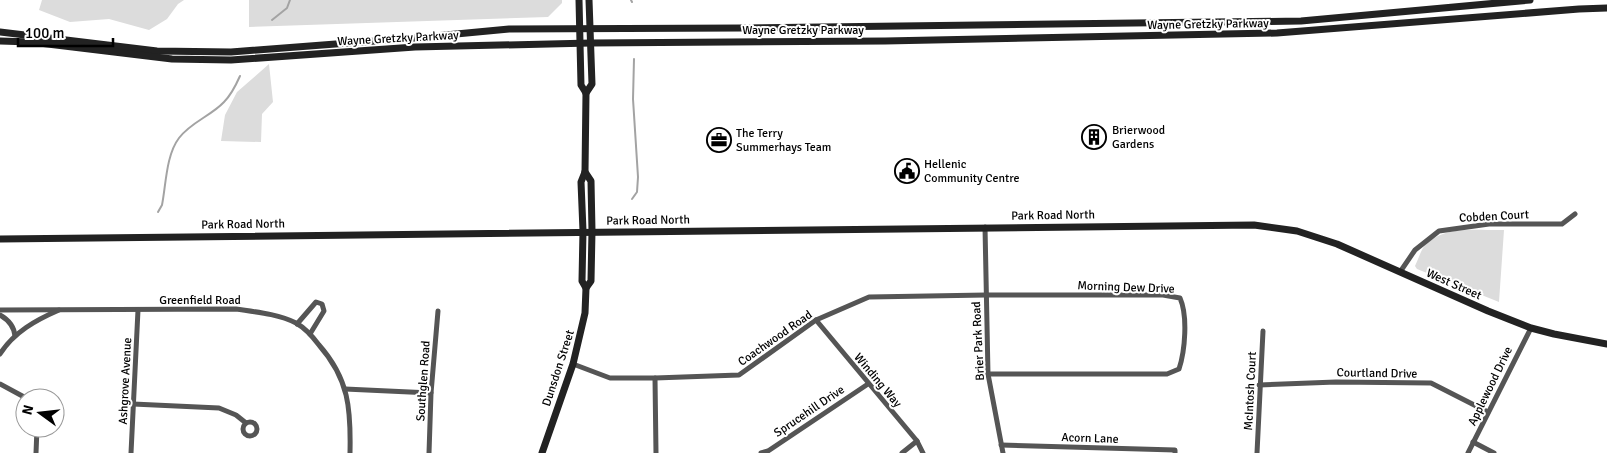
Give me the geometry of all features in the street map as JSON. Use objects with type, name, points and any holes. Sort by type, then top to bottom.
[{"type":"main road","name":"Dunsdon Street","points":[[542,453],[573,364],[585,313],[586,288],[582,281],[583,231],[581,182],[585,172],[586,93],[581,85],[579,0]]},
{"type":"main road","name":"Dunsdon Street","points":[[586,93],[592,84],[589,0]]},
{"type":"main road","name":"Wayne Gretzky Parkway","points":[[0,32],[157,51],[230,52],[509,29],[1301,21],[1530,0]]},
{"type":"main road","name":"Wayne Gretzky Parkway","points":[[0,41],[31,42],[172,59],[231,60],[415,47],[1267,34],[1607,8]]},
{"type":"main road","name":"Dunsdon Street","points":[[585,172],[590,181],[592,232],[591,281],[586,288]]},
{"type":"main road","name":"Park Road North","points":[[0,238],[1254,224],[1297,231]]},
{"type":"main road","name":"West Street","points":[[1297,231],[1346,247],[1531,328],[1607,344]]},
{"type":"street","name":"Cobden Court","points":[[1400,272],[1415,250],[1439,230],[1489,224],[1562,224],[1575,214]]},
{"type":"street","name":"Brier Park Road","points":[[984,228],[988,374],[1003,453]]},
{"type":"street","name":"Coachwood Road","points":[[573,364],[610,378],[739,375],[816,320],[869,297],[986,295]]},
{"type":"street","name":"Morning Dew Drive","points":[[986,295],[1163,295],[1180,298],[1184,307],[1183,356],[1179,369],[1167,374],[988,374]]},
{"type":"street","points":[[297,324],[316,302],[322,304],[324,311],[310,334]]},
{"type":"street","name":"Greenfield Road","points":[[0,354],[15,336],[37,320],[62,309],[236,309],[268,314],[297,324],[310,334],[332,359],[345,389],[351,420],[350,453]]},
{"type":"street","points":[[0,310],[62,309]]},
{"type":"street","name":"Ashgrove Avenue","points":[[131,453],[138,310]]},
{"type":"street","name":"Southglen Road","points":[[429,453],[431,393],[438,311]]},
{"type":"street","points":[[0,315],[11,323],[15,336]]},
{"type":"street","name":"Winding Way","points":[[816,320],[917,441],[923,453]]},
{"type":"street","name":"Applewood Drive","points":[[1468,453],[1531,328]]},
{"type":"street","name":"McIntosh Court","points":[[1256,453],[1263,331]]},
{"type":"street","points":[[655,378],[656,453]]},
{"type":"street","name":"Courtland Drive","points":[[1259,385],[1336,382],[1430,383],[1488,412]]},
{"type":"street","points":[[0,384],[15,392]]},
{"type":"street","name":"Sprucehill Drive","points":[[761,453],[768,451],[868,384]]},
{"type":"street","points":[[345,389],[431,393]]},
{"type":"street","points":[[133,404],[219,408],[236,415],[246,423]]},
{"type":"street","points":[[36,453],[37,438]]},
{"type":"street","points":[[902,453],[917,441]]},
{"type":"street","points":[[1474,442],[1494,453]]},
{"type":"street","name":"Acorn Lane","points":[[1001,445],[1175,450],[1175,453]]},
{"type":"shaded area","points":[[42,0],[184,0],[178,4],[167,19],[149,30],[109,19],[70,22],[39,10]]},
{"type":"shaded area","points":[[249,0],[562,0],[562,3],[548,17],[249,27]]},
{"type":"shaded area","points":[[269,64],[273,102],[262,114],[261,142],[221,141],[225,115],[237,92]]},
{"type":"shaded area","points":[[1461,230],[1504,230],[1499,302],[1417,269],[1415,266],[1423,248],[1440,235]]},
{"type":"waterway","points":[[272,20],[287,8],[290,0]]},
{"type":"waterway","points":[[632,199],[637,192],[638,177],[633,99],[634,59]]},
{"type":"waterway","points":[[158,212],[162,205],[171,153],[179,138],[184,132],[224,102],[232,93],[240,76]]},
{"type":"place","name":"Brierwood Gardens","points":[[1094,137]]},
{"type":"place","name":"The Terry Summerhays Team","points":[[719,140]]},
{"type":"place","name":"Hellenic Community Centre","points":[[907,171]]}]
